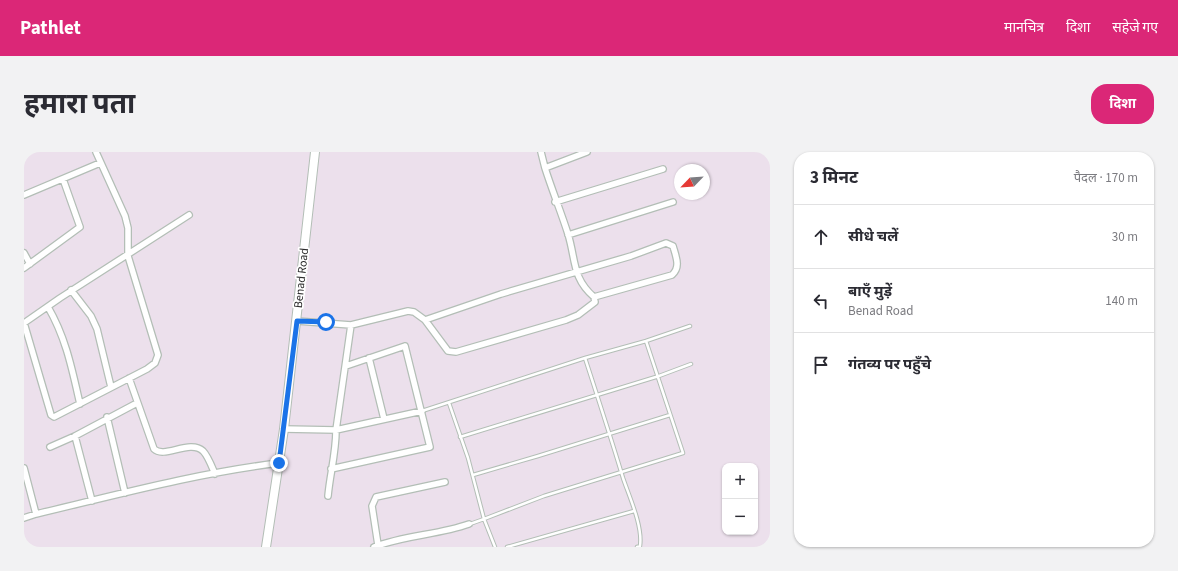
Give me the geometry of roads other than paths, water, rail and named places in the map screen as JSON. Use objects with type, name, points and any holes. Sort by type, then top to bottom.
[{"type":"main road","name":"Benad Road","points":[[266,547],[284,429],[315,152]]},
{"type":"street","points":[[96,152],[125,216],[128,228],[128,256],[158,355],[155,364],[57,417],[51,415],[24,323],[72,290],[128,256],[189,215]]},
{"type":"street","points":[[297,321],[351,326],[408,311],[425,320],[448,350],[456,352],[566,320],[590,307],[595,302],[594,297],[584,289],[576,272],[568,235],[555,202],[541,152]]},
{"type":"street","points":[[545,168],[587,152]]},
{"type":"street","points":[[24,195],[100,163]]},
{"type":"street","points":[[555,202],[662,169]]},
{"type":"street","points":[[24,268],[80,226],[63,179]]},
{"type":"street","points":[[568,235],[673,202]]},
{"type":"street","points":[[425,320],[501,294],[631,256],[666,243],[673,246],[678,266],[672,275],[594,297]]},
{"type":"street","points":[[24,253],[30,264]]},
{"type":"street","points":[[72,290],[91,316],[97,329],[111,387]]},
{"type":"street","points":[[48,307],[60,327],[68,351],[80,404]]},
{"type":"street","points":[[328,496],[331,469],[336,450],[336,430],[351,326]]},
{"type":"street","points":[[331,469],[430,447],[405,346],[346,366]]},
{"type":"street","points":[[369,358],[384,419]]},
{"type":"street","points":[[129,378],[154,449],[160,452],[189,447],[197,448],[203,451],[215,474]]},
{"type":"street","points":[[50,447],[75,436],[107,417],[137,403]]},
{"type":"street","points":[[284,429],[336,430],[354,428],[384,419],[422,411]]},
{"type":"street","points":[[107,417],[125,492]]},
{"type":"street","points":[[75,436],[92,500]]},
{"type":"street","points":[[24,518],[125,492],[279,463]]},
{"type":"street","points":[[24,468],[36,514]]},
{"type":"street","points":[[446,482],[376,497],[372,506],[376,546],[393,540],[455,529],[469,524]]},
{"type":"lane","points":[[422,411],[490,388],[585,358],[646,341],[690,326]]},
{"type":"lane","points":[[469,524],[544,496],[682,452],[659,376],[646,341]]},
{"type":"lane","points":[[585,358],[610,432],[634,511],[641,538],[640,546],[637,547]]},
{"type":"lane","points":[[460,437],[659,376],[691,364]]},
{"type":"lane","points":[[449,403],[473,474],[484,519],[495,547]]},
{"type":"lane","points":[[473,474],[538,456],[610,432],[670,415]]},
{"type":"lane","points":[[507,547],[634,511]]}]
